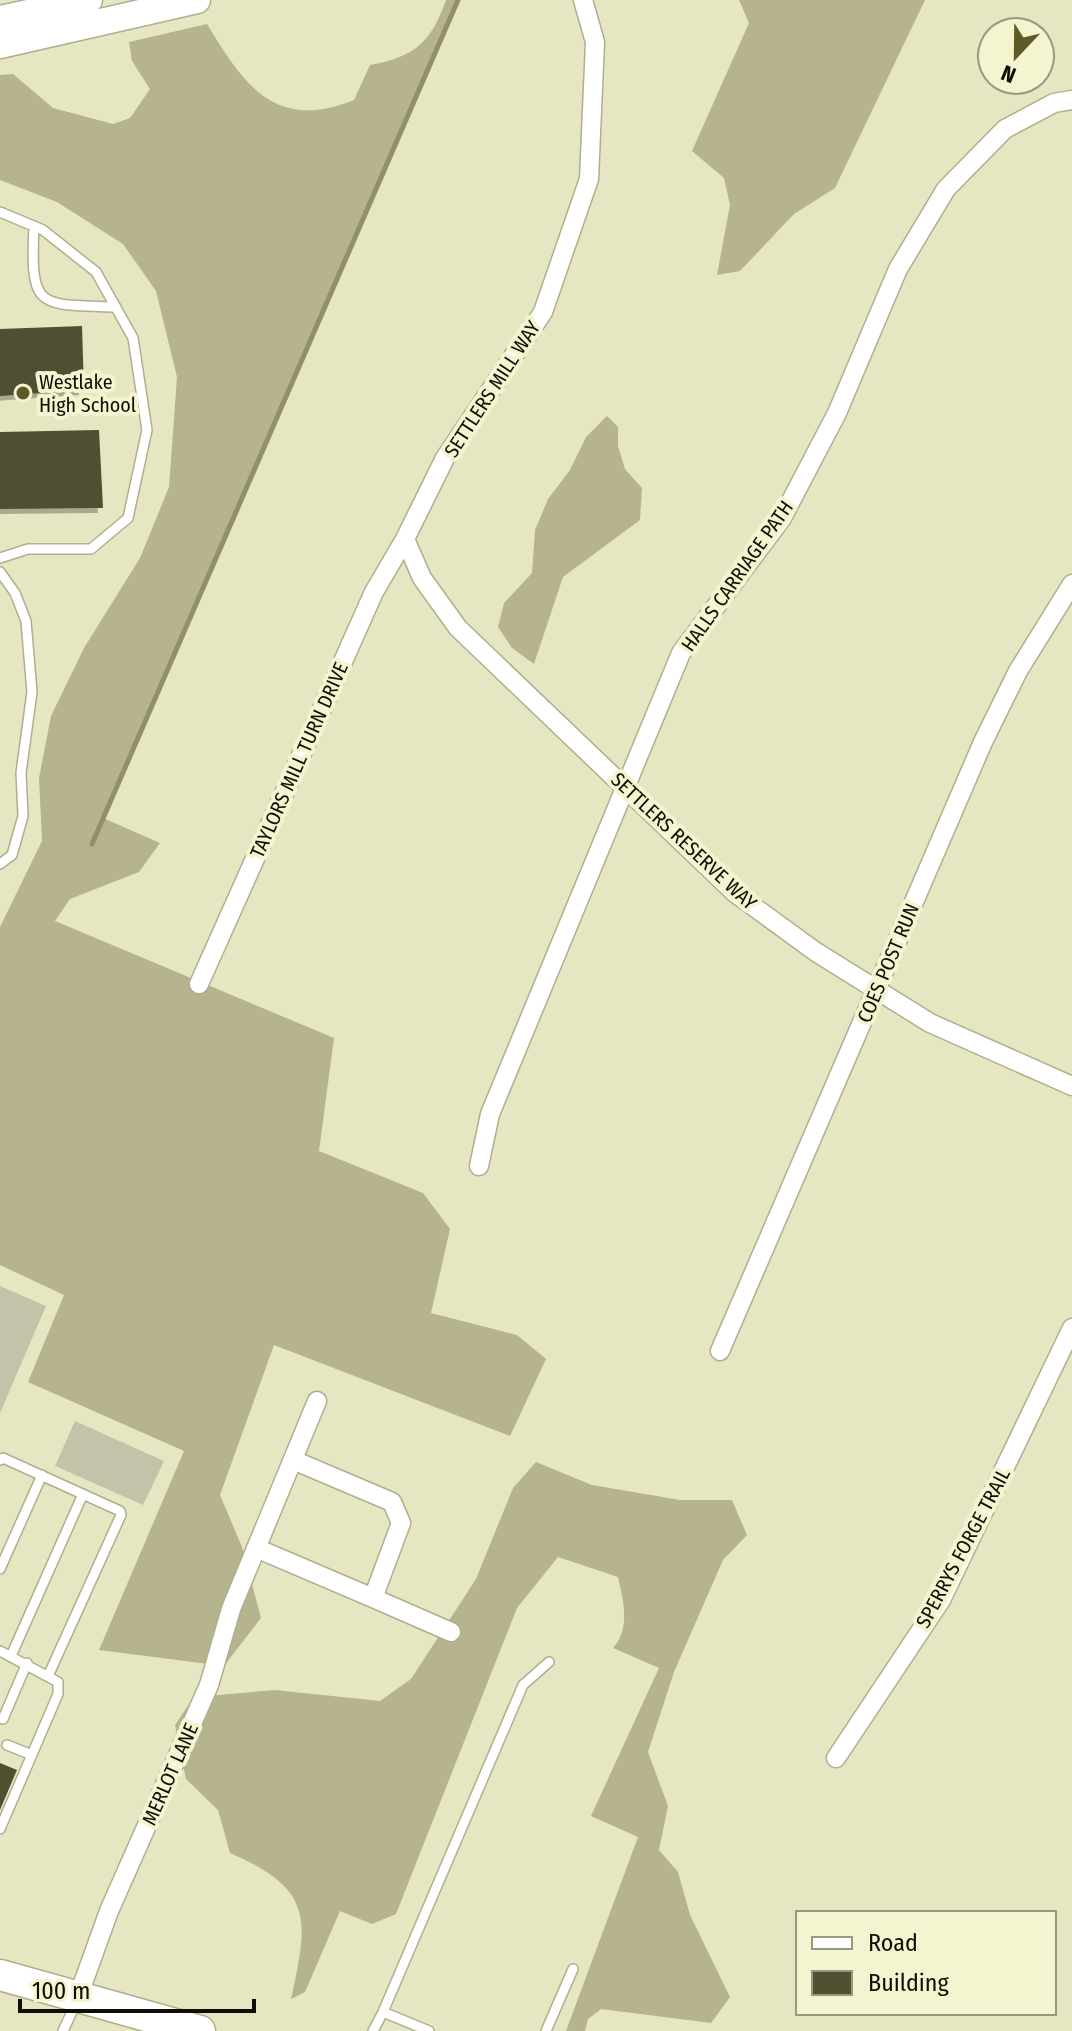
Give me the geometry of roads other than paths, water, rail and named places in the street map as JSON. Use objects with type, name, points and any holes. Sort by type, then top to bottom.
[{"type":"main road","points":[[0,19],[89,0]]},
{"type":"main road","points":[[0,45],[197,0]]},
{"type":"main road","points":[[0,1975],[200,2031]]},
{"type":"street","name":"SETTLERS MILL WAY","points":[[405,539],[445,458],[543,312],[589,179],[595,42],[583,0]]},
{"type":"street","name":"HALLS CARRIAGE PATH","points":[[479,1166],[490,1114],[681,653],[782,518],[837,413],[898,269],[946,189],[1005,129],[1054,103],[1072,100]]},
{"type":"street","name":"SETTLERS RESERVE WAY","points":[[405,539],[422,578],[458,628],[735,893],[877,992],[930,1023],[1072,1086]]},
{"type":"street","name":"TAYLORS MILL TURN DRIVE","points":[[199,984],[374,592],[405,539]]},
{"type":"street","name":"COES POST RUN","points":[[720,1351],[983,742],[1018,671],[1072,584]]},
{"type":"street","name":"SPERRYS FORGE TRAIL","points":[[836,1758],[941,1600],[1072,1328]]},
{"type":"street","name":"MERLOT LANE","points":[[78,1997],[109,1911],[209,1685],[231,1609],[317,1401]]},
{"type":"street","points":[[293,1460],[392,1502],[401,1523],[373,1598]]},
{"type":"street","points":[[256,1548],[451,1632]]},
{"type":"lane","points":[[0,212],[34,226],[96,272],[133,338],[147,430],[128,518],[91,549],[28,549],[0,558]]},
{"type":"lane","points":[[34,226],[35,286],[41,298],[50,304],[116,307]]},
{"type":"lane","points":[[0,572],[15,593],[28,637],[32,692],[21,773],[23,816],[12,855],[0,864]]},
{"type":"lane","points":[[0,1460],[3,1458],[42,1475],[120,1511],[121,1515],[49,1674]]},
{"type":"lane","points":[[0,1569],[42,1475]]},
{"type":"lane","points":[[11,1656],[83,1494]]},
{"type":"lane","points":[[0,1651],[49,1674],[58,1682],[58,1694],[0,1829]]},
{"type":"lane","points":[[373,2031],[523,1685],[549,1662]]},
{"type":"lane","points":[[3,1719],[27,1663]]},
{"type":"lane","points":[[7,1745],[32,1755]]},
{"type":"lane","points":[[546,2031],[573,1969]]},
{"type":"lane","points":[[63,2031],[78,1997]]},
{"type":"lane","points":[[383,2012],[429,2031]]},
{"type":"waterway","points":[[92,844],[458,0]]},
{"type":"place","name":"Westlake High School","points":[[23,393]]}]
